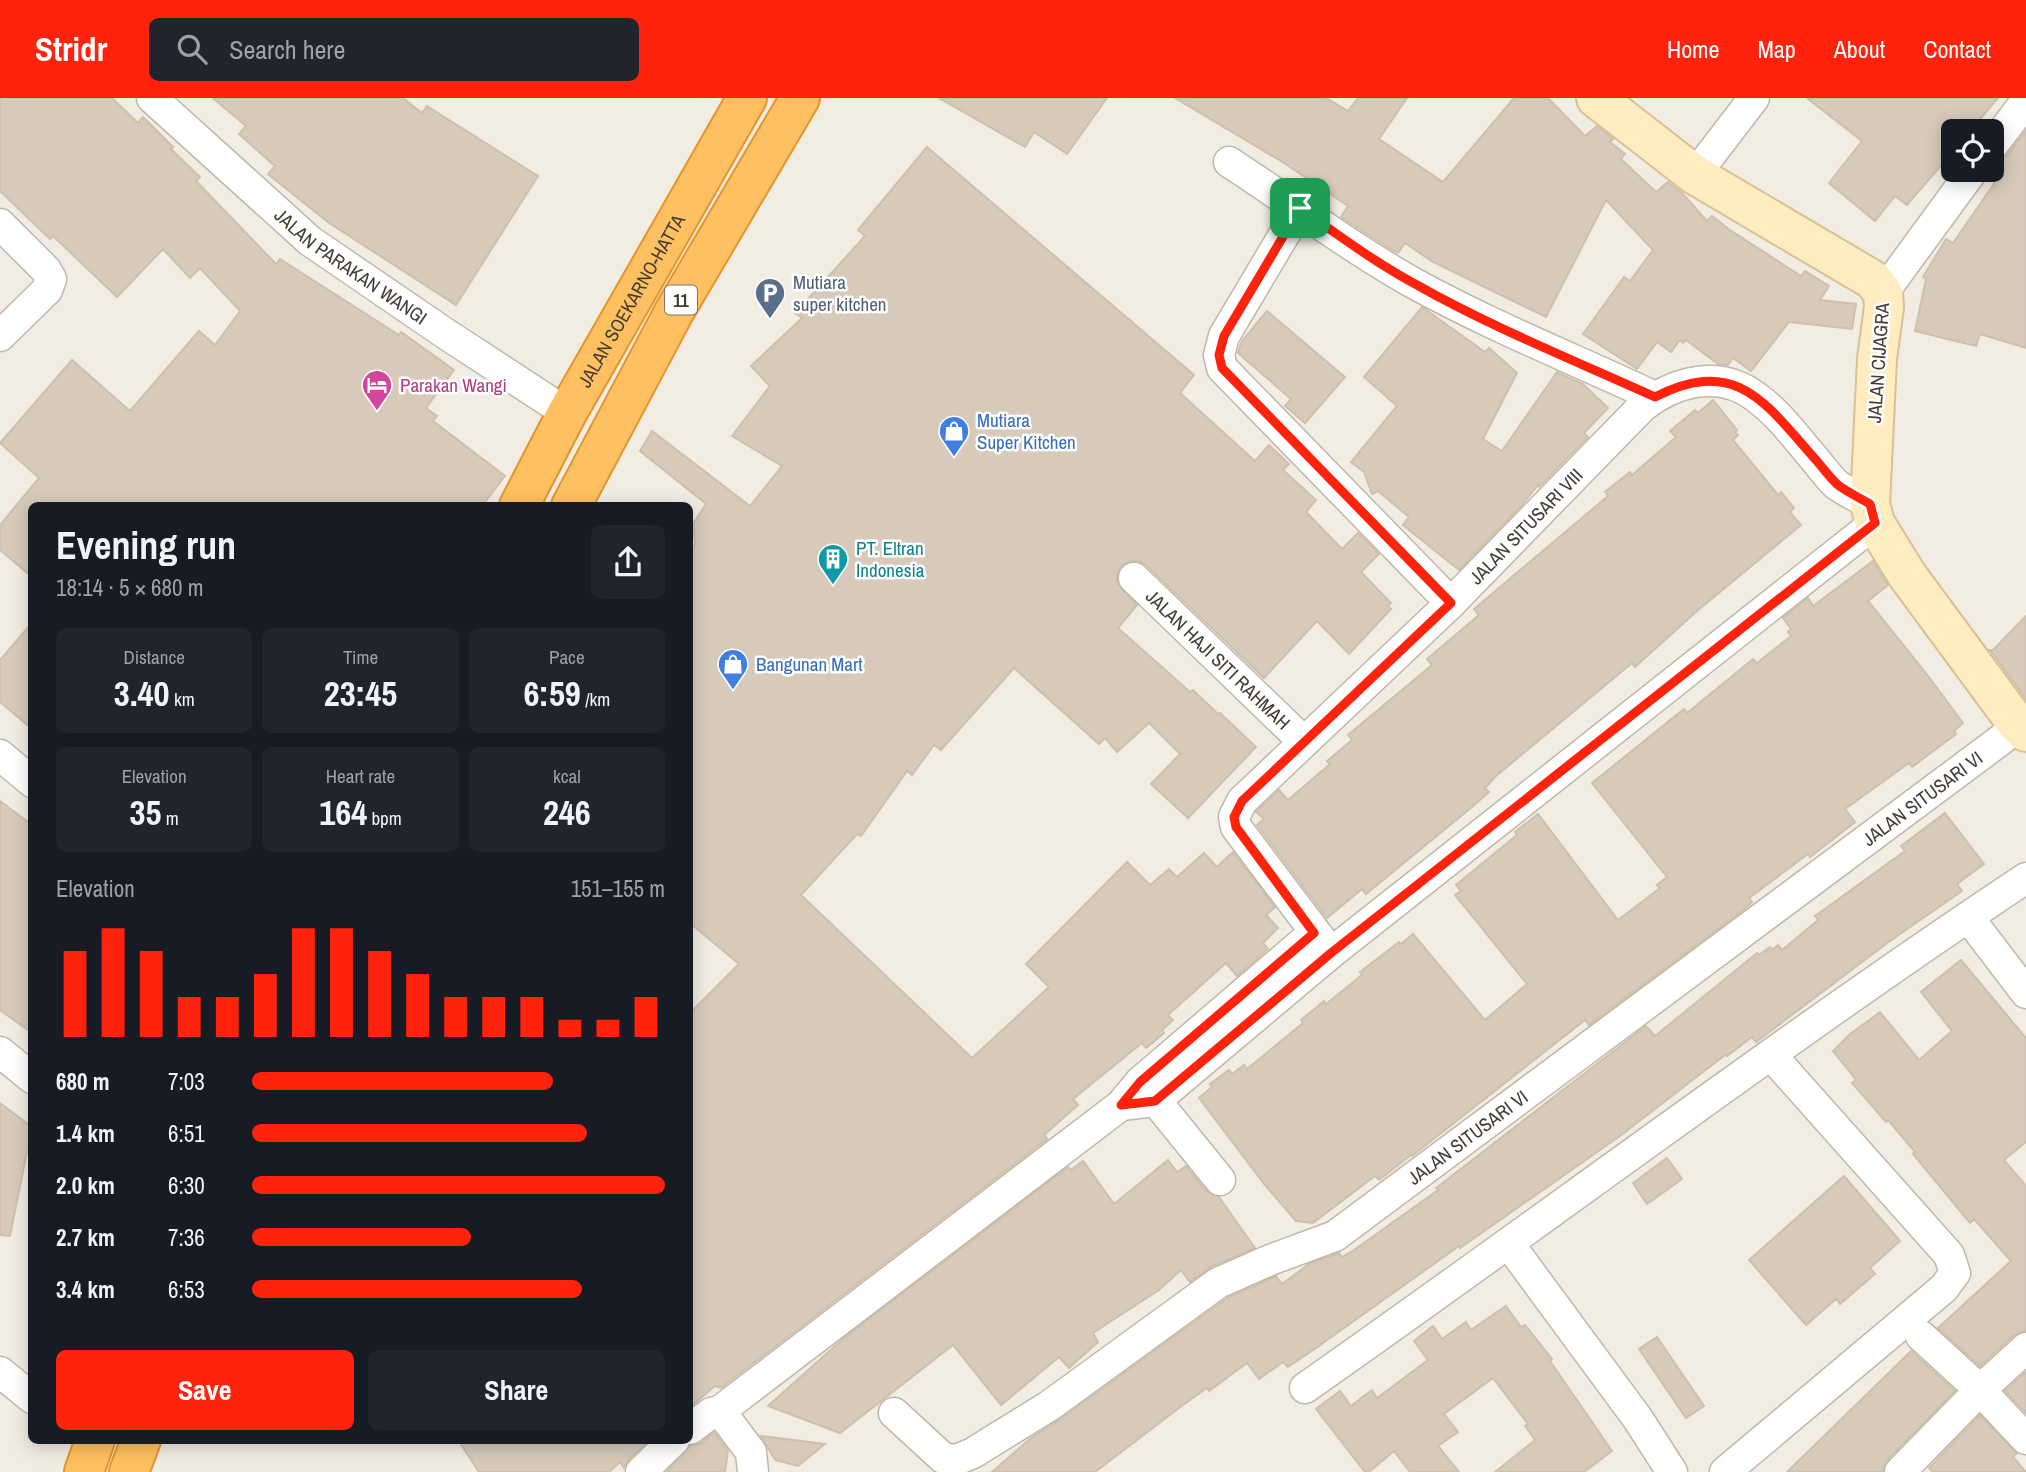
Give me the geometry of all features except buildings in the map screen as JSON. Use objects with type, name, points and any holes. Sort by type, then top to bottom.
[{"type":"highway","name":"JALAN SOEKARNO-HATTA","points":[[521,502],[567,413],[747,98]]},
{"type":"highway","name":"11","points":[[573,502],[674,312],[800,98]]},
{"type":"highway","points":[[130,1472],[140,1444]]},
{"type":"street","name":"JALAN PARAKAN WANGI","points":[[152,98],[310,241],[567,413]]},
{"type":"street","name":"JALAN CIJAGRA","points":[[1596,98],[1695,176],[1873,280],[1880,325],[1873,513]]},
{"type":"street","points":[[1695,176],[1754,98]]},
{"type":"street","points":[[2004,130],[2026,101]]},
{"type":"street","points":[[1229,162],[1416,285],[1655,397]]},
{"type":"street","points":[[1880,325],[1966,182]]},
{"type":"street","points":[[1300,208],[1224,336],[1219,355],[1222,368],[1451,603]]},
{"type":"street","points":[[0,224],[46,270],[51,279],[47,290],[0,336]]},
{"type":"street","name":"JALAN SITUSARI VIII","points":[[1323,943],[1236,827],[1234,817],[1242,801],[1451,603],[1642,407],[1674,387],[1698,380],[1716,380],[1736,385],[1755,396],[1772,411],[1838,485],[1873,513]]},
{"type":"street","points":[[693,1427],[711,1413],[720,1411],[1121,1105],[1148,1092],[1323,943],[1873,513],[1907,575],[2022,728]]},
{"type":"street","name":"JALAN HAJI SITI RAHMAH","points":[[1134,578],[1304,742]]},
{"type":"street","name":"JALAN SITUSARI VI","points":[[894,1413],[943,1458],[956,1460],[973,1453],[1049,1406],[1218,1283],[1335,1236],[2002,739],[2022,728]]},
{"type":"street","points":[[0,755],[28,779]]},
{"type":"street","points":[[1305,1388],[1771,1055],[2026,878]]},
{"type":"street","points":[[1968,917],[2026,993]]},
{"type":"street","points":[[0,1052],[28,1075]]},
{"type":"street","points":[[1725,1472],[1944,1288],[1955,1273],[1949,1255],[1771,1055]]},
{"type":"street","points":[[1148,1092],[1220,1180]]},
{"type":"street","points":[[1509,1244],[1638,1419],[1665,1469]]},
{"type":"street","points":[[1921,1336],[2026,1439]]},
{"type":"street","points":[[1900,1472],[2026,1348]]},
{"type":"street","points":[[0,1372],[28,1395]]},
{"type":"street","points":[[720,1411],[751,1452],[753,1472]]},
{"type":"street","points":[[642,1472],[670,1444]]},
{"type":"place","name":"Mutiara super kitchen","points":[[770,320]]},
{"type":"place","name":"Parakan Wangi","points":[[377,412]]},
{"type":"place","name":"Mutiara Super Kitchen","points":[[954,458]]},
{"type":"place","name":"PT. Eltran Indonesia","points":[[833,586]]},
{"type":"place","name":"Bangunan Mart","points":[[733,691]]},
{"type":"route","points":[[1300,208],[1416,285],[1655,397],[1674,387],[1698,380],[1716,380],[1736,385],[1755,396],[1772,411],[1838,485],[1870,504],[1875,523],[1331,953],[1155,1101],[1121,1105],[1140,1082],[1314,933],[1236,827],[1234,817],[1242,801],[1451,603],[1222,368],[1219,355],[1224,336],[1300,208]]}]
